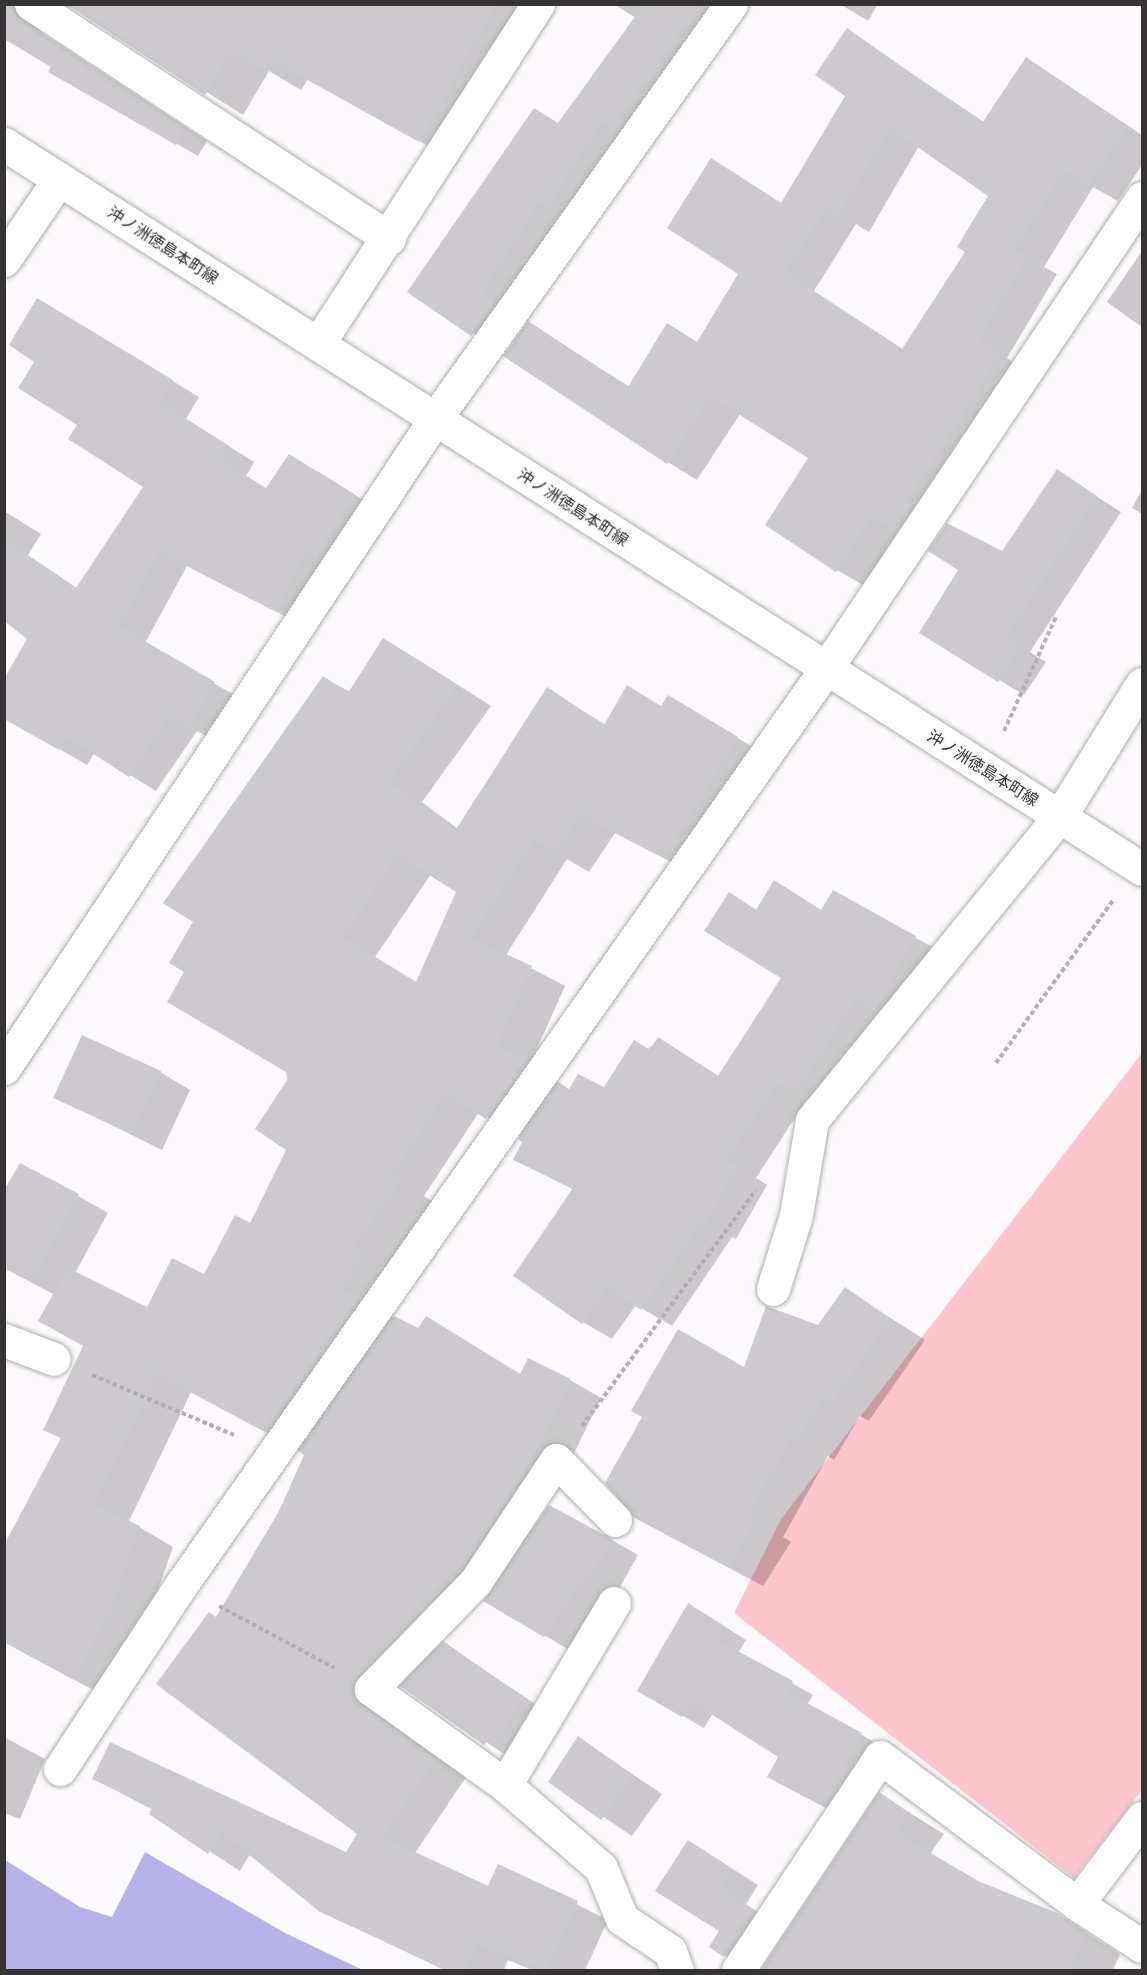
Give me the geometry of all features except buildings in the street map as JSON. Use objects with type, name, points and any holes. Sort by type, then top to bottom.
[{"type":"street","points":[[32,4],[389,238]]},
{"type":"street","points":[[318,345],[538,4]]},
{"type":"street","points":[[4,1068],[435,419],[731,4]]},
{"type":"street","name":"沖ノ洲徳島本町線","points":[[4,144],[825,670],[1140,867]]},
{"type":"street","points":[[4,260],[59,178]]},
{"type":"street","points":[[60,1769],[181,1585],[825,670],[1143,198]]},
{"type":"street","points":[[773,1289],[796,1215],[812,1120],[1059,816],[1143,684]]},
{"type":"street","points":[[4,1340],[54,1359]]},
{"type":"street","points":[[615,1520],[556,1460],[476,1581],[371,1689],[505,1785],[601,1868],[622,1919],[670,1951],[677,1971]]},
{"type":"street","points":[[505,1785],[614,1602]]},
{"type":"street","points":[[738,1971],[880,1757],[1077,1904],[1143,1946]]},
{"type":"street","points":[[1077,1904],[1143,1818]]},
{"type":"path","points":[[986,770],[1056,617]]},
{"type":"path","points":[[996,1063],[1140,867]]},
{"type":"path","points":[[556,1460],[759,1186]]},
{"type":"path","points":[[54,1359],[276,1453]]},
{"type":"path","points":[[181,1585],[371,1689]]},
{"type":"shaded area","points":[[1142,1053],[1142,1790],[1074,1878],[734,1613],[781,1519]]},
{"type":"shaded area","points":[[145,1852],[285,1933],[363,1970],[5,1970],[5,1860],[80,1907],[112,1917]]}]
